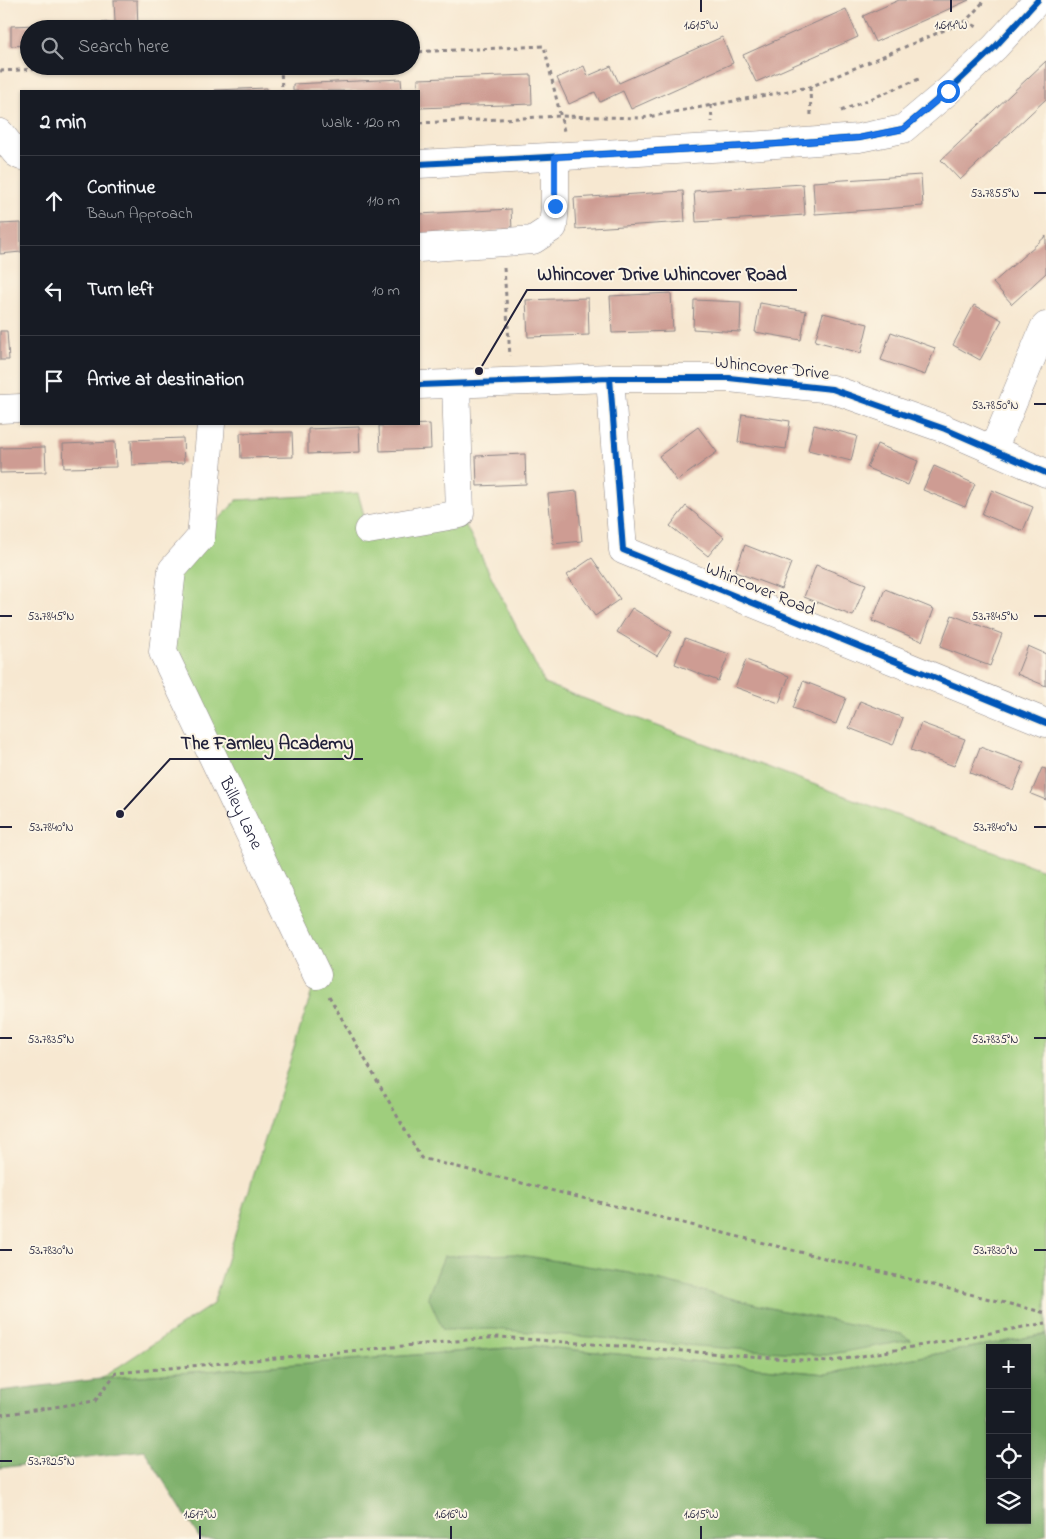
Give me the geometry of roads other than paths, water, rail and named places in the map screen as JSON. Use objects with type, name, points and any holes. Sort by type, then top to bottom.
[{"type":"street","points":[[420,164],[738,147],[859,138],[903,129],[995,48],[1038,0]]},
{"type":"street","points":[[420,248],[533,240],[553,227],[562,157]]},
{"type":"street","points":[[993,450],[1046,326]]},
{"type":"street","name":"Whincover Drive","points":[[420,385],[610,378],[730,378],[832,390],[945,429],[1046,473]]},
{"type":"street","name":"Whincover Road","points":[[610,378],[623,550],[1046,723]]},
{"type":"street","points":[[368,530],[460,514],[456,383]]},
{"type":"street","points":[[0,409],[20,408]]},
{"type":"street","name":"Billey Lane","points":[[211,425],[201,537],[172,570],[163,652],[317,975]]},
{"type":"place","name":"Whincover Drive Whincover Road","points":[[479,371]]},
{"type":"place","name":"The Farnley Academy","points":[[120,814]]}]
